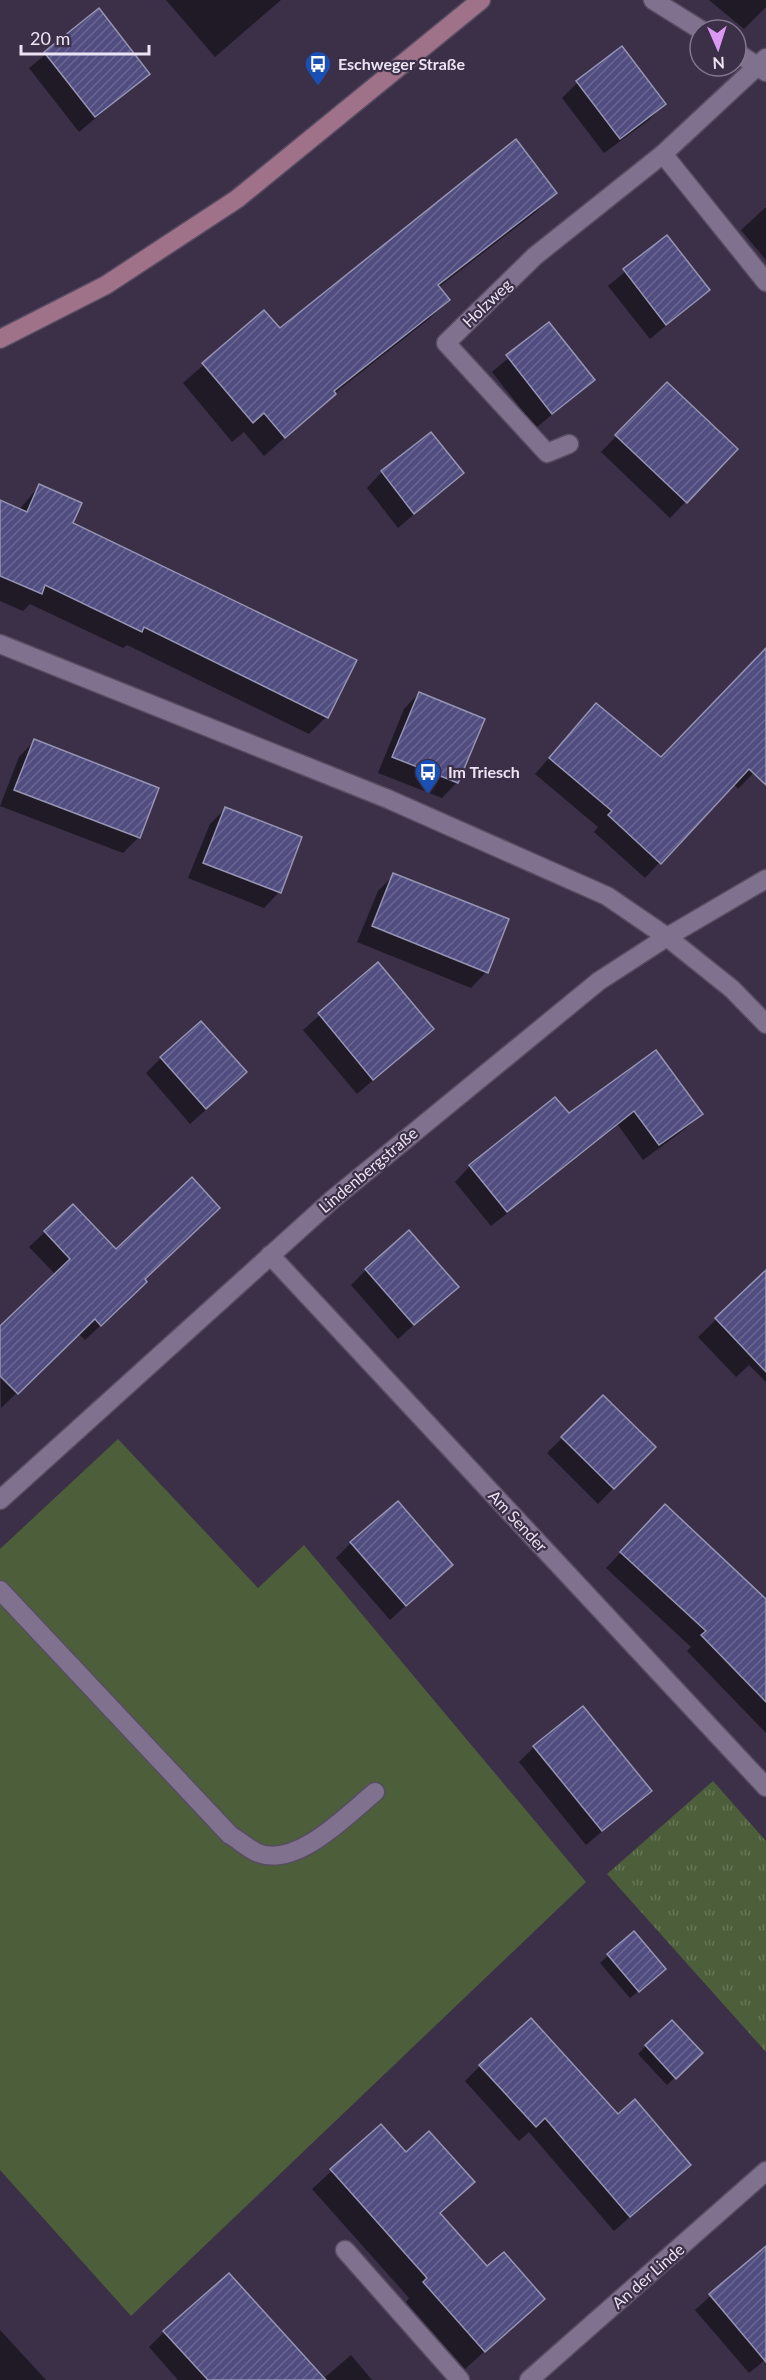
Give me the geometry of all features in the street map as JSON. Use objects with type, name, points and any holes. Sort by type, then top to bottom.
[{"type":"main road","points":[[0,339],[106,285],[237,199],[481,0]]},
{"type":"street","points":[[653,0],[688,22]]},
{"type":"street","name":"Holzweg","points":[[569,444],[547,453],[446,343],[536,256],[663,154],[763,65],[748,58]]},
{"type":"street","points":[[663,154],[766,282]]},
{"type":"street","points":[[0,644],[399,804],[607,896],[667,937],[732,989],[766,1024]]},
{"type":"street","name":"Lindenbergstraße","points":[[0,1500],[333,1198],[599,981],[667,937],[766,879]]},
{"type":"street","name":"Am Sender","points":[[270,1255],[766,1787]]},
{"type":"street","points":[[0,1590],[230,1835],[259,1853],[281,1854],[306,1847],[375,1792]]},
{"type":"street","name":"An der Linde","points":[[529,2380],[766,2171]]},
{"type":"street","points":[[345,2250],[460,2380]]},
{"type":"green space","points":[[118,1439],[258,1588],[304,1545],[586,1882],[131,2316],[0,2170],[0,1549]]},
{"type":"green space","points":[[713,1781],[766,1841],[766,2052],[607,1874]]},
{"type":"building","points":[[99,8],[150,74],[95,117],[44,52]]},
{"type":"building","points":[[622,46],[666,104],[620,139],[576,81]]},
{"type":"building","points":[[516,139],[557,193],[438,285],[450,300],[334,391],[336,394],[285,438],[264,413],[253,423],[202,363],[264,310],[280,328]]},
{"type":"building","points":[[667,235],[710,290],[666,325],[623,269]]},
{"type":"building","points":[[549,322],[595,380],[552,414],[506,355]]},
{"type":"building","points":[[667,382],[738,449],[687,503],[615,435]]},
{"type":"building","points":[[431,432],[464,473],[414,514],[381,471]]},
{"type":"building","points":[[39,484],[82,503],[73,523],[357,660],[328,718],[144,627],[142,632],[45,585],[42,594],[0,576],[0,500],[27,512]]},
{"type":"building","points":[[766,648],[766,785],[749,769],[661,864],[608,815],[612,811],[549,758],[596,703],[661,757]]},
{"type":"building","points":[[419,692],[485,719],[458,783],[392,757]]},
{"type":"building","points":[[34,739],[159,788],[140,838],[14,790]]},
{"type":"building","points":[[225,807],[302,837],[281,893],[203,863]]},
{"type":"building","points":[[393,873],[509,919],[488,973],[372,926]]},
{"type":"building","points":[[378,962],[434,1029],[373,1080],[318,1013]]},
{"type":"building","points":[[201,1021],[247,1072],[206,1109],[160,1057]]},
{"type":"building","points":[[656,1050],[703,1114],[659,1145],[634,1111],[507,1212],[469,1165],[555,1097],[569,1113]]},
{"type":"building","points":[[192,1177],[220,1208],[145,1279],[147,1282],[101,1326],[95,1319],[18,1394],[0,1376],[0,1326],[70,1259],[44,1231],[73,1204],[116,1249]]},
{"type":"building","points":[[409,1230],[459,1287],[414,1325],[365,1269]]},
{"type":"building","points":[[766,1270],[766,1372],[715,1318]]},
{"type":"building","points":[[603,1395],[656,1447],[614,1489],[561,1437]]},
{"type":"building","points":[[398,1501],[453,1565],[406,1606],[350,1542]]},
{"type":"building","points":[[665,1504],[766,1599],[766,1702],[701,1635],[706,1631],[620,1552]]},
{"type":"building","points":[[583,1706],[652,1791],[602,1831],[533,1746]]},
{"type":"building","points":[[634,1931],[666,1969],[639,1992],[607,1954]]},
{"type":"building","points":[[531,2018],[618,2114],[635,2099],[691,2165],[630,2217],[545,2118],[536,2127],[479,2065]]},
{"type":"building","points":[[672,2020],[703,2053],[676,2079],[645,2045]]},
{"type":"building","points":[[381,2124],[406,2152],[429,2131],[475,2182],[440,2213],[487,2266],[504,2252],[545,2299],[485,2352],[423,2282],[427,2278],[330,2169]]},
{"type":"building","points":[[766,2246],[766,2362],[709,2294]]},
{"type":"building","points":[[229,2273],[326,2380],[208,2380],[163,2331]]},
{"type":"place","name":"Eschweger Straße","points":[[318,87]]},
{"type":"place","name":"Im Triesch","points":[[428,795]]}]
